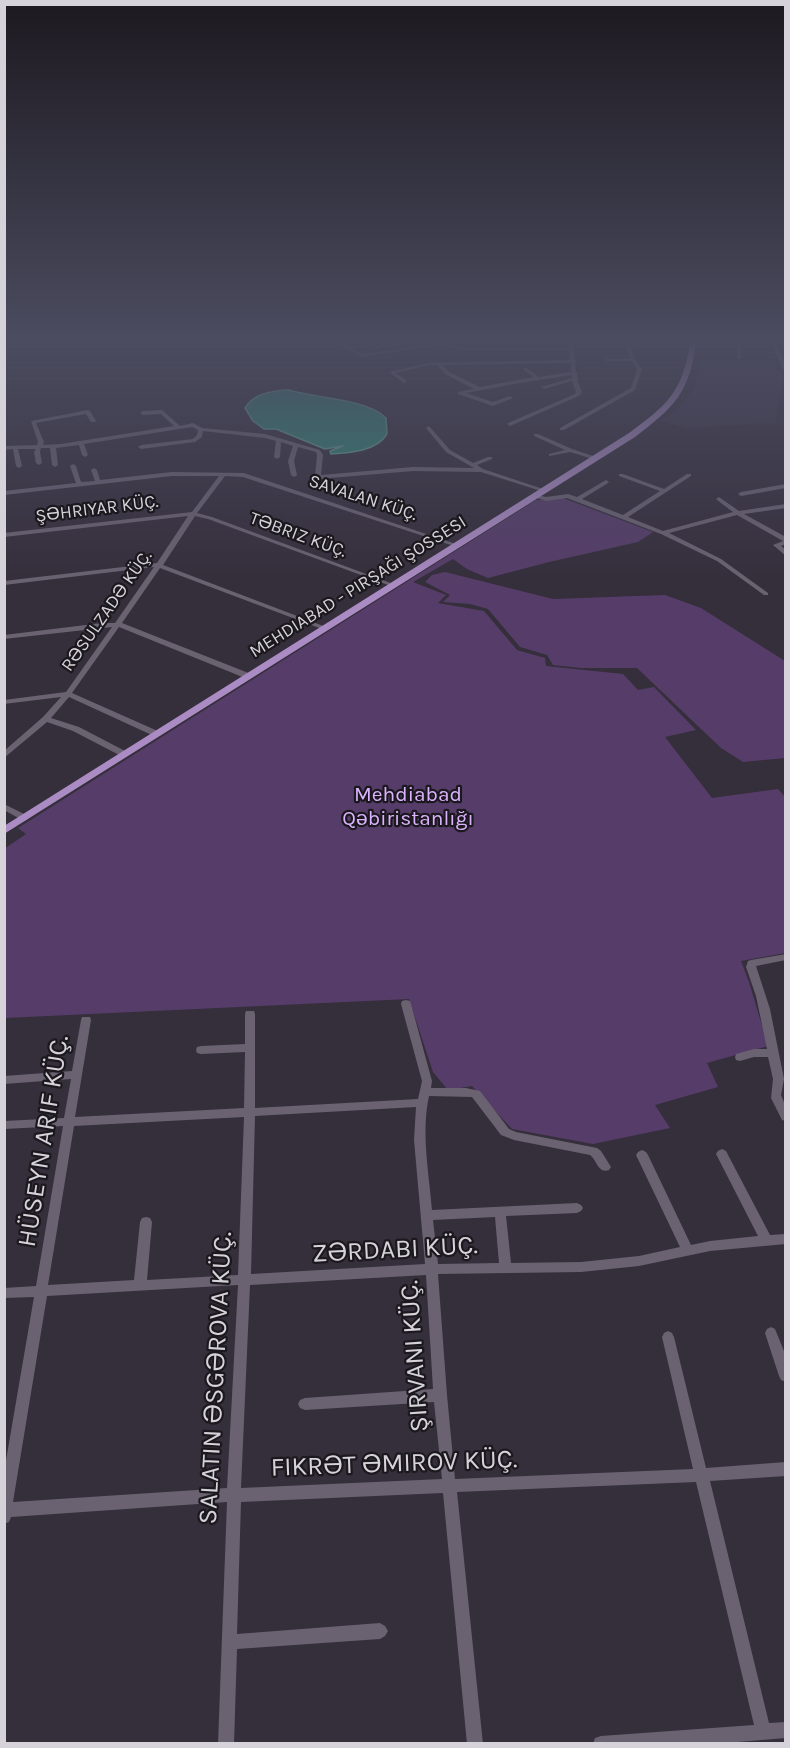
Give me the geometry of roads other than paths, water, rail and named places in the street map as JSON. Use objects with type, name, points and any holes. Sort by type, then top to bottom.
[{"type":"main road","points":[[4,831],[646,425]]},
{"type":"street","points":[[34,425],[41,442],[37,452],[39,463]]},
{"type":"street","points":[[175,425],[179,428]]},
{"type":"street","points":[[4,448],[53,446],[193,425],[201,429],[223,430],[279,439],[320,453],[317,476],[413,469],[482,470]]},
{"type":"street","points":[[562,429],[570,425]]},
{"type":"street","points":[[429,428],[448,451],[482,470],[539,493],[546,499],[564,495],[663,532],[719,560],[766,594]]},
{"type":"street","points":[[198,438],[201,429]]},
{"type":"street","points":[[220,439],[223,430]]},
{"type":"street","points":[[536,435],[570,450],[596,458]]},
{"type":"street","points":[[117,437],[121,447]]},
{"type":"street","points":[[198,438],[204,445]]},
{"type":"street","points":[[141,447],[198,438]]},
{"type":"street","points":[[277,457],[279,439]]},
{"type":"street","points":[[81,442],[85,455]]},
{"type":"street","points":[[53,446],[55,465]]},
{"type":"street","points":[[294,475],[291,460],[296,446]]},
{"type":"street","points":[[15,447],[19,466]]},
{"type":"street","points":[[551,455],[570,450]]},
{"type":"street","points":[[472,465],[490,458]]},
{"type":"street","points":[[73,466],[79,484]]},
{"type":"street","points":[[94,470],[98,482]]},
{"type":"street","name":"SAVALAN KÜÇ.","points":[[4,493],[186,473],[249,476],[456,545]]},
{"type":"street","name":"RƏSULZADƏ KÜÇ.","points":[[4,756],[46,719],[68,694],[193,514],[224,474]]},
{"type":"street","points":[[621,475],[664,491]]},
{"type":"street","points":[[624,517],[689,475]]},
{"type":"street","points":[[335,476],[335,487]]},
{"type":"street","points":[[111,480],[115,491]]},
{"type":"street","points":[[578,499],[606,482]]},
{"type":"street","points":[[741,494],[785,486]]},
{"type":"street","points":[[719,499],[786,541]]},
{"type":"street","points":[[663,532],[738,513],[786,506]]},
{"type":"street","name":"ŞƏHRIYAR KÜÇ.","points":[[4,535],[193,514]]},
{"type":"street","name":"TƏBRIZ KÜÇ.","points":[[193,514],[210,518],[393,585]]},
{"type":"street","points":[[777,534],[786,532]]},
{"type":"street","points":[[786,541],[776,545],[786,554]]},
{"type":"street","points":[[4,583],[158,566],[324,628]]},
{"type":"street","points":[[4,637],[118,624],[134,628],[248,676]]},
{"type":"street","points":[[4,702],[68,694],[157,734]]},
{"type":"street","points":[[46,719],[76,729],[124,754]]},
{"type":"street","points":[[4,806],[25,818]]},
{"type":"street","points":[[786,957],[751,963],[766,1004],[772,1036],[772,1053],[779,1079],[776,1098],[786,1116]]},
{"type":"street","name":"ŞIRVANI KÜÇ.","points":[[405,1004],[427,1080],[420,1140],[432,1269],[440,1395],[475,1743]]},
{"type":"street","points":[[226,1743],[234,1495],[246,1280],[251,1113],[250,1014]]},
{"type":"street","name":"HÜSEYN ARIF KÜÇ.","points":[[5,1512],[86,1020]]},
{"type":"street","points":[[201,1050],[250,1048]]},
{"type":"street","points":[[740,1057],[754,1053],[772,1053]]},
{"type":"street","points":[[4,1080],[77,1075]]},
{"type":"street","points":[[4,1125],[251,1113],[471,1092],[476,1094],[506,1131],[514,1136],[593,1151],[605,1167]]},
{"type":"street","points":[[722,1154],[766,1240]]},
{"type":"street","points":[[642,1155],[687,1250]]},
{"type":"street","points":[[427,1215],[577,1208]]},
{"type":"street","points":[[500,1212],[505,1267]]},
{"type":"street","points":[[140,1286],[146,1222]]},
{"type":"street","name":"ZƏRDABI KÜÇ.","points":[[4,1293],[432,1269],[602,1266],[639,1261],[687,1250],[786,1239]]},
{"type":"street","points":[[771,1334],[786,1376]]},
{"type":"street","points":[[668,1337],[763,1731]]},
{"type":"street","points":[[305,1404],[440,1395]]},
{"type":"street","name":"FIKRƏT ƏMIROV KÜÇ.","points":[[5,1512],[234,1495],[702,1475],[786,1469]]},
{"type":"street","points":[[229,1642],[380,1631]]},
{"type":"street","points":[[601,1743],[728,1738],[763,1731],[786,1730]]},
{"type":"park label","name":"Mehdiabad Qəbiristanlığı","points":[[408,807]]}]
